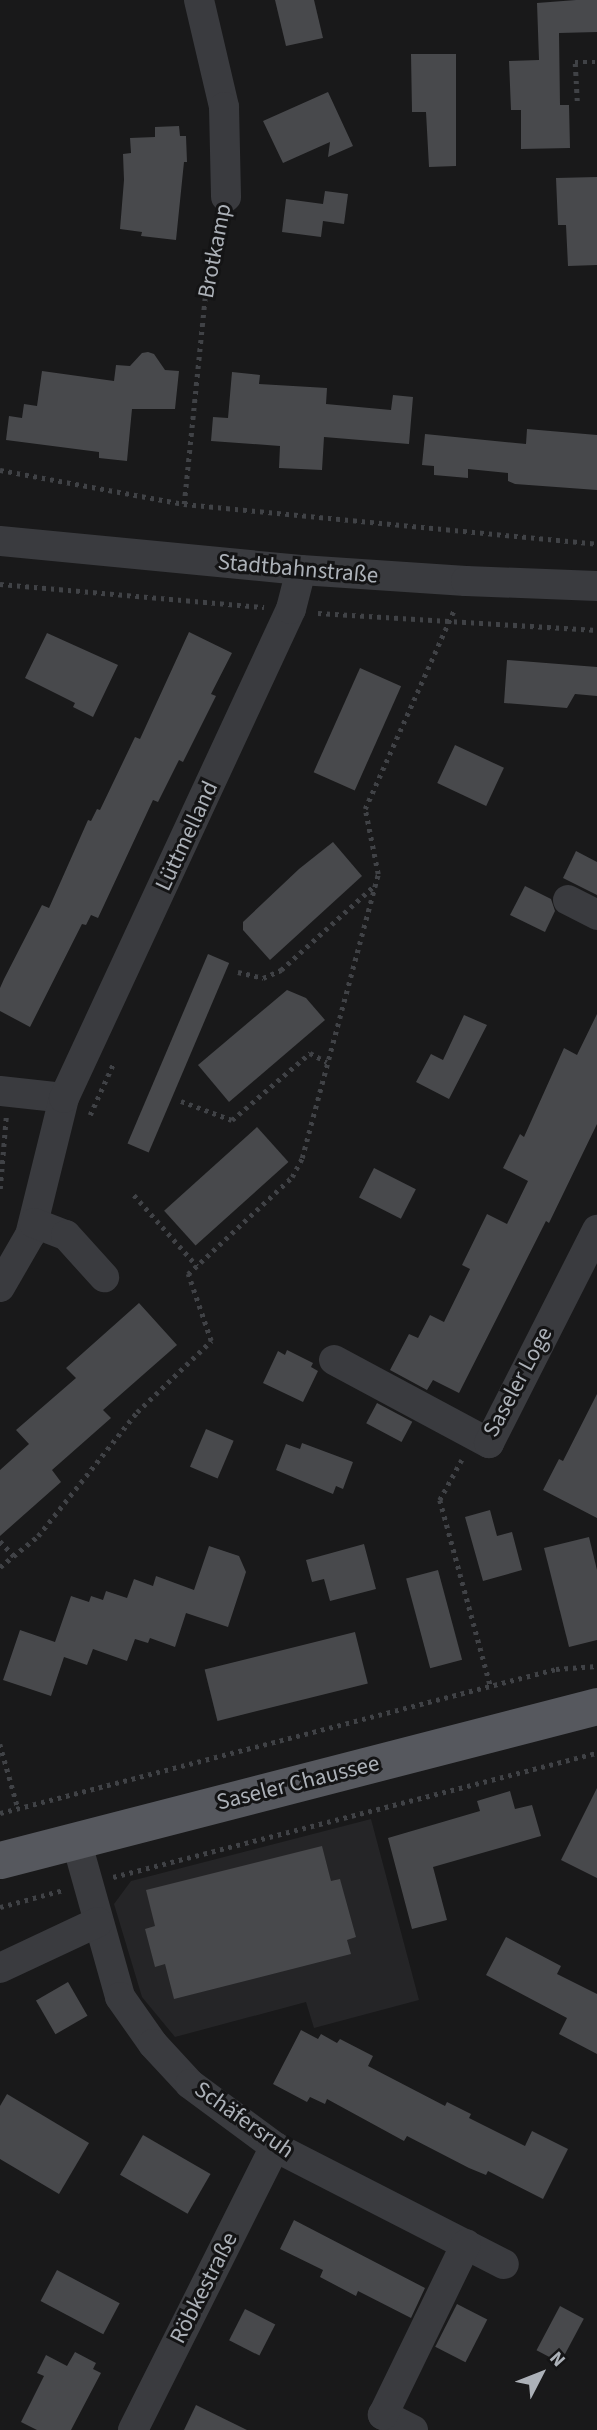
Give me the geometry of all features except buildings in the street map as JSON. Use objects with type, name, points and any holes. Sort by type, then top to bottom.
[{"type":"main road","name":"Saseler Chaussee","points":[[0,1860],[597,1706]]},
{"type":"street","name":"Brotkamp","points":[[199,0],[224,107],[226,197]]},
{"type":"street","name":"Stadtbahnstraße","points":[[0,541],[301,570],[597,586]]},
{"type":"street","name":"Lüttmelland","points":[[0,1287],[19,1256],[34,1223],[64,1098],[291,610],[301,570]]},
{"type":"street","points":[[568,900],[597,915]]},
{"type":"street","points":[[4,1091],[64,1098]]},
{"type":"street","points":[[34,1223],[66,1235],[104,1277]]},
{"type":"street","name":"Saseler Loge","points":[[489,1443],[597,1230]]},
{"type":"street","points":[[334,1360],[489,1443]]},
{"type":"street","name":"Schäfersruh","points":[[76,1840],[120,1997],[152,2044],[190,2084],[275,2147],[504,2264]]},
{"type":"street","points":[[0,1968],[98,1922]]},
{"type":"street","name":"Röbkestraße","points":[[133,2430],[275,2147]]},
{"type":"street","points":[[413,2430],[383,2415],[466,2244]]},
{"type":"path","points":[[577,100],[575,62],[597,62]]},
{"type":"path","name":"Brotkamp","points":[[184,504],[209,257],[226,197]]},
{"type":"path","points":[[0,470],[184,504],[597,544]]},
{"type":"path","points":[[0,1567],[38,1536],[137,1412],[211,1341],[188,1274],[292,1177],[302,1158],[379,874],[365,808],[466,581]]},
{"type":"path","points":[[238,972],[263,978],[281,970],[375,885]]},
{"type":"path","points":[[181,1101],[232,1120],[310,1053],[327,1062]]},
{"type":"path","points":[[0,1189],[4,1091]]},
{"type":"path","points":[[134,1195],[197,1266]]},
{"type":"path","name":"Saseler Loge","points":[[489,1443],[463,1457],[440,1500],[491,1688]]},
{"type":"path","points":[[0,1541],[15,1557]]},
{"type":"path","points":[[0,1813],[556,1669],[597,1665]]},
{"type":"path","points":[[0,1744],[18,1808]]},
{"type":"path","points":[[0,1907],[597,1753]]},
{"type":"shaded area","points":[[371,1819],[419,2000],[314,2028],[306,2002],[175,2037],[142,1997],[114,1904],[131,1881]]}]
